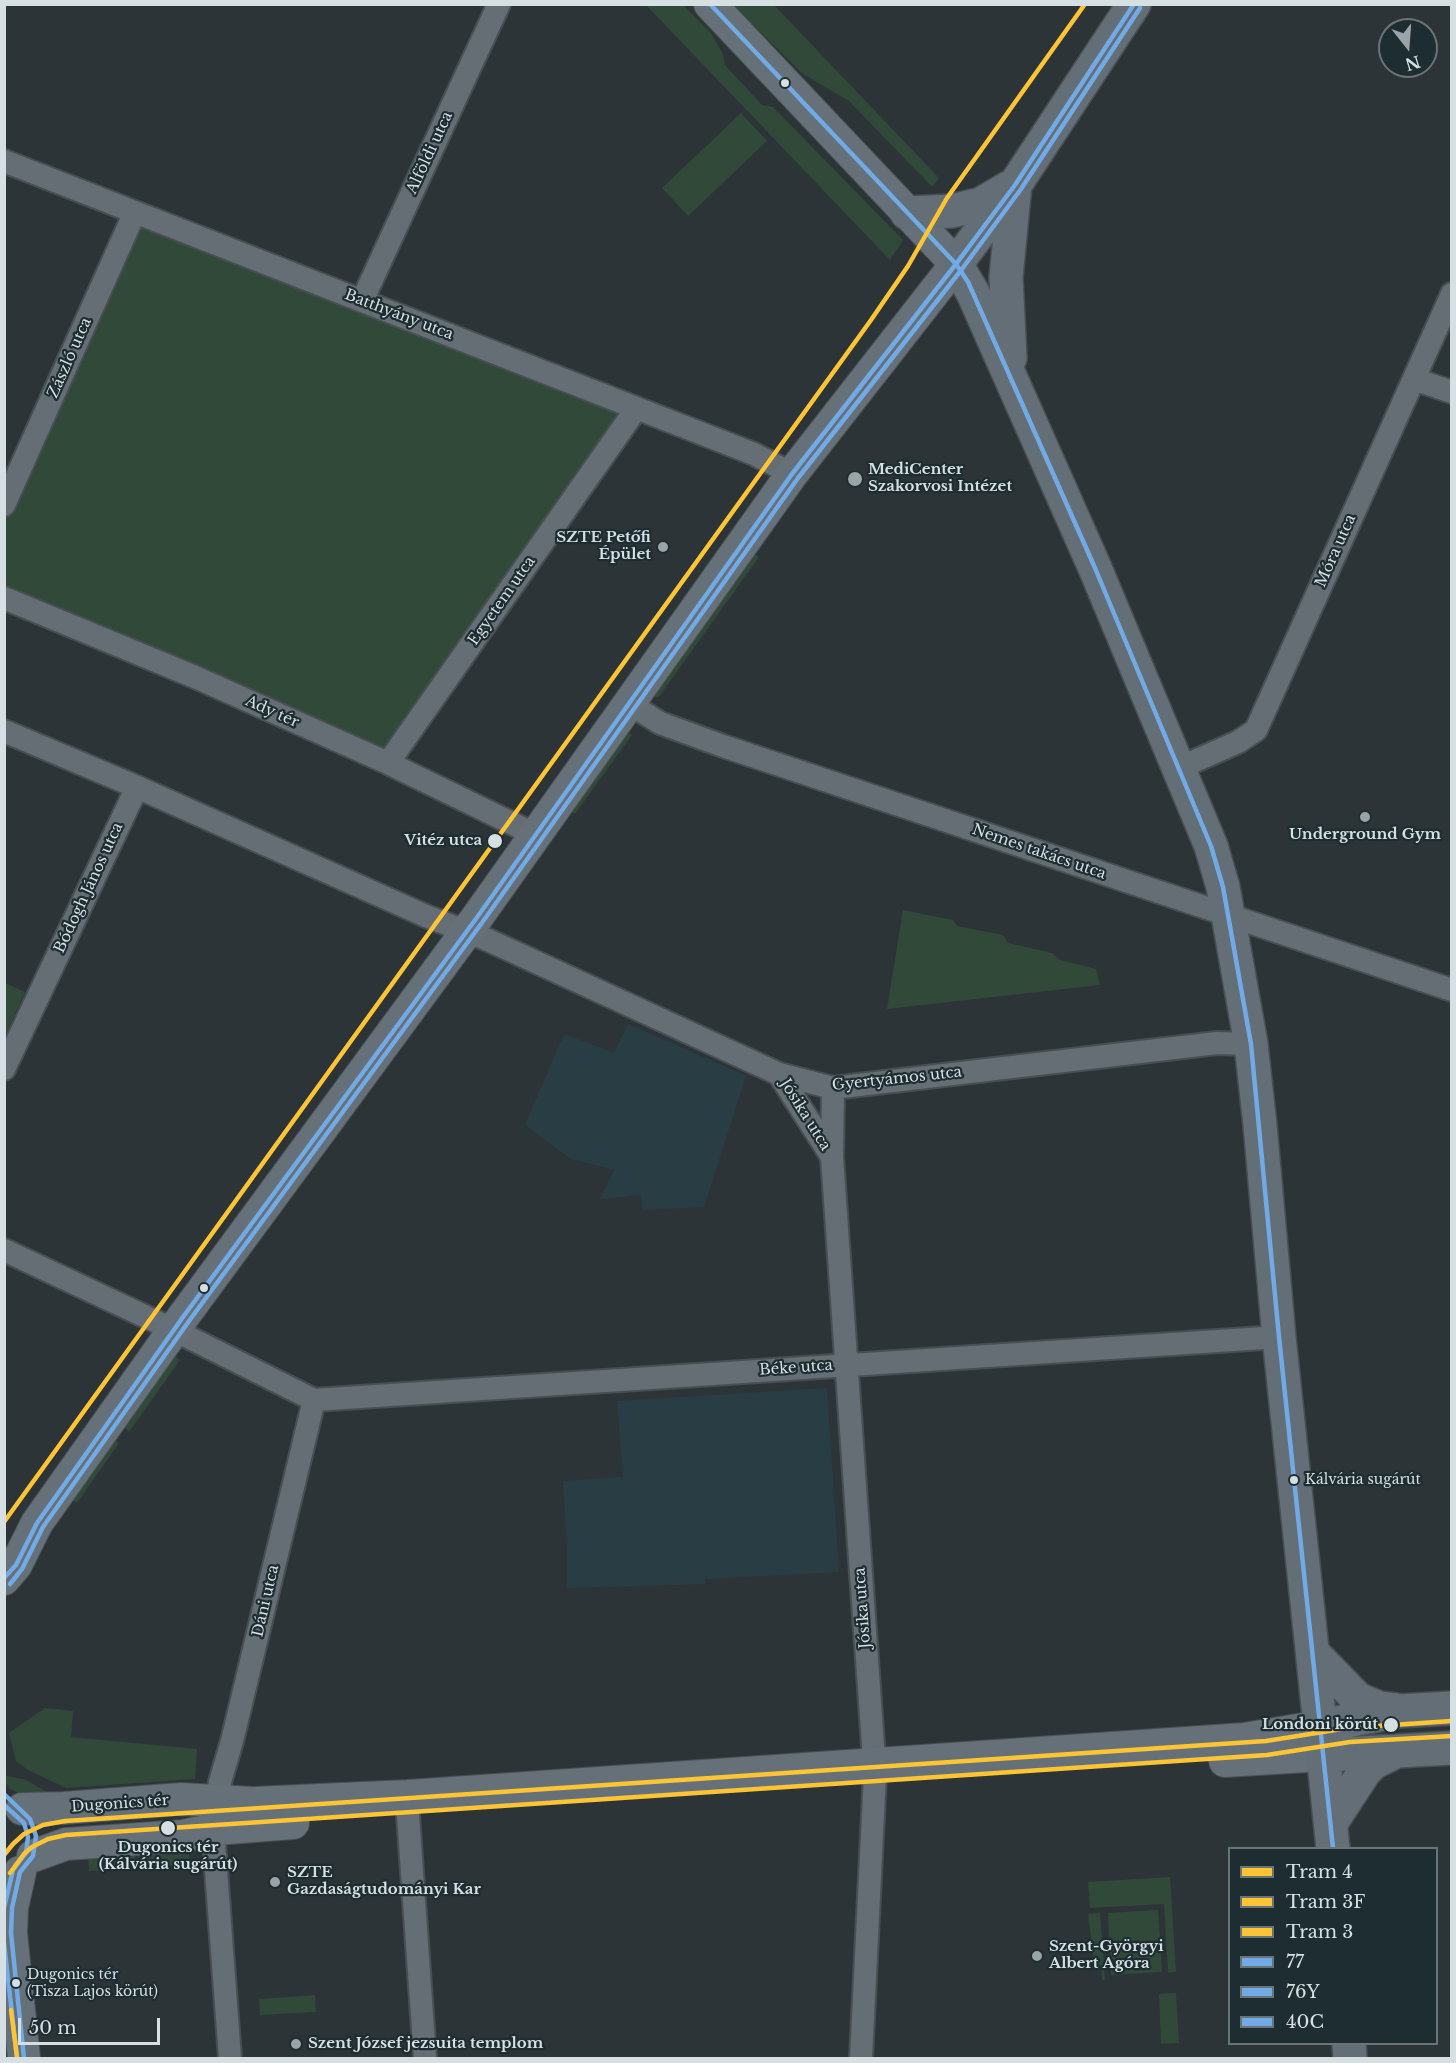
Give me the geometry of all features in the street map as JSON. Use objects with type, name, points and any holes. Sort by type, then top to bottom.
[{"type":"main road","points":[[1134,4],[1015,184],[956,264],[973,293],[1100,579],[1211,846],[1223,887],[1251,1044],[1279,1337],[1332,1836]]},
{"type":"main road","points":[[907,213],[952,211],[981,204],[1015,184]]},
{"type":"main road","points":[[1010,374],[1006,277],[1015,184]]},
{"type":"main road","points":[[1314,1654],[1358,1699],[1379,1708],[1398,1711],[1452,1708]]},
{"type":"main road","points":[[1322,1741],[1398,1711]]},
{"type":"main road","points":[[1322,1741],[1398,1751],[1452,1748]]},
{"type":"main road","points":[[1332,1836],[1365,1771],[1373,1763],[1398,1751]]},
{"type":"street","name":"Alföldi utca","points":[[362,301],[499,4]]},
{"type":"street","points":[[4,1579],[16,1564],[37,1523],[174,1330],[466,932],[792,474],[956,264],[710,4]]},
{"type":"street","name":"Batthyány utca","points":[[4,161],[754,454],[792,474]]},
{"type":"street","name":"Zászló utca","points":[[4,505],[135,212]]},
{"type":"street","name":"Móra utca","points":[[1179,768],[1238,742],[1256,730],[1452,294]]},
{"type":"street","points":[[1414,379],[1452,392]]},
{"type":"street","name":"Egyetem utca","points":[[388,763],[636,409]]},
{"type":"street","name":"Ady tér","points":[[4,598],[206,682],[388,763],[536,835]]},
{"type":"street","name":"Nemes takács utca","points":[[630,704],[650,718],[704,739],[1452,990]]},
{"type":"street","points":[[4,731],[466,932]]},
{"type":"street","name":"Bódogh János utca","points":[[4,1069],[137,787]]},
{"type":"street","name":"Gyertyámos utca","points":[[466,932],[505,947],[779,1074],[832,1088],[1217,1043],[1251,1044]]},
{"type":"street","name":"Jósika utca","points":[[779,1074],[832,1157]]},
{"type":"street","name":"Jósika utca","points":[[832,1088],[832,1157],[875,1774],[861,2058]]},
{"type":"street","points":[[4,1250],[174,1330],[314,1400]]},
{"type":"street","name":"Béke utca","points":[[314,1400],[1279,1337]]},
{"type":"street","name":"Dáni utca","points":[[230,2058],[214,1843],[220,1782],[232,1741],[314,1400]]},
{"type":"street","points":[[4,1553],[37,1523]]},
{"type":"street","points":[[216,1815],[408,1815],[875,1774],[1322,1741]]},
{"type":"street","points":[[19,1869],[66,1844],[183,1836],[216,1815],[254,1803],[875,1774]]},
{"type":"street","name":"Dugonics tér","points":[[10,1801],[181,1799],[216,1815]]},
{"type":"street","points":[[10,1801],[30,1819],[35,1830],[36,1843],[19,1869],[12,1908],[11,1933],[24,2058]]},
{"type":"street","points":[[408,1815],[425,2058]]},
{"type":"shaded area","points":[[628,1024],[746,1076],[704,1207],[643,1210],[641,1195],[600,1199],[614,1170],[571,1159],[525,1125],[564,1034],[614,1053]]},
{"type":"shaded area","points":[[827,1388],[839,1572],[705,1579],[705,1584],[567,1588],[563,1481],[623,1477],[617,1401]]},
{"type":"green space","points":[[646,5],[683,5],[711,33],[723,54],[725,65],[762,105],[773,107],[903,240],[890,260]]},
{"type":"green space","points":[[733,5],[774,5],[939,178],[932,187],[849,101],[803,74]]},
{"type":"green space","points":[[741,113],[767,141],[688,216],[662,188]]},
{"type":"green space","points":[[135,212],[636,409],[388,763],[5,598],[5,505]]},
{"type":"green space","points":[[755,554],[759,557],[658,698],[653,695]]},
{"type":"green space","points":[[628,732],[632,735],[575,814],[570,811]]},
{"type":"green space","points":[[903,910],[953,920],[957,926],[1003,935],[1008,943],[1052,953],[1060,960],[1096,969],[1100,985],[887,1009]]},
{"type":"green space","points":[[5,983],[25,992],[5,1036]]},
{"type":"green space","points":[[175,1356],[180,1360],[129,1432],[125,1428]]},
{"type":"green space","points":[[115,1440],[119,1443],[77,1503],[73,1500]]},
{"type":"green space","points":[[45,1708],[73,1711],[71,1737],[197,1749],[195,1779],[66,1788],[28,1770],[16,1761],[9,1733]]},
{"type":"green space","points":[[4,1775],[26,1780],[52,1795],[24,1796],[10,1789]]},
{"type":"green space","points":[[189,1851],[190,1865],[144,1867],[143,1853]]},
{"type":"green space","points":[[135,1853],[136,1868],[89,1871],[88,1857]]},
{"type":"green space","points":[[1170,1877],[1176,1972],[1168,1973],[1164,1904],[1090,1908],[1088,1882]]},
{"type":"green space","points":[[1158,1910],[1162,1972],[1111,1975],[1108,1913]]},
{"type":"green space","points":[[1100,1913],[1105,1980],[1102,1980],[1101,1967],[1094,1962],[1088,1914]]},
{"type":"green space","points":[[1176,1993],[1179,2043],[1161,2044],[1159,1994]]},
{"type":"green space","points":[[315,1995],[316,2012],[260,2015],[259,1999]]},
{"type":"tram line","name":"4","points":[[4,1522],[871,320],[908,266],[947,198],[1085,4]]},
{"type":"tram line","name":"3","points":[[4,1855],[24,1834],[43,1825],[65,1821],[1266,1741],[1348,1728],[1451,1721]]},
{"type":"tram line","name":"3F","points":[[10,1873],[32,1847],[48,1839],[66,1835],[1267,1755],[1350,1742],[1452,1736]]},
{"type":"tram line","name":"3","points":[[11,2010],[17,2057]]},
{"type":"transit line","name":"77","points":[[710,4],[956,264],[968,282],[1095,568],[1211,846],[1223,887],[1251,1044],[1279,1337],[1333,1847]]},
{"type":"transit line","name":"76Y","points":[[4,1578],[16,1565],[37,1523],[183,1317],[478,916],[792,474],[1015,185],[1134,4]]},
{"type":"transit line","name":"40C","points":[[10,1584],[22,1569],[43,1527],[189,1321],[484,920],[798,478],[962,269],[1021,189],[1140,8]]},
{"type":"transit line","name":"76Y","points":[[4,1794],[30,1819],[36,1836],[33,1856],[20,1872],[12,1908],[11,1933],[24,2058]]},
{"type":"transit line","name":"40C","points":[[4,1805],[24,1823],[28,1837],[26,1853],[13,1870],[4,1908]]},
{"type":"transit line","name":"40C","points":[[4,1943],[17,2058]]},
{"type":"place","name":"MediCenter Szakorvosi Intézet","points":[[855,479]]},
{"type":"place","name":"SZTE Petőfi Épület","points":[[663,547]]},
{"type":"place","name":"Underground Gym","points":[[1365,817]]},
{"type":"place","name":"Vitéz utca","points":[[495,841]]},
{"type":"place","name":"Kálvária sugárút","points":[[1294,1480]]},
{"type":"place","name":"Londoni körút","points":[[1391,1725]]},
{"type":"place","name":"Dugonics tér (Kálvária sugárút)","points":[[168,1828]]},
{"type":"place","name":"SZTE Gazdaságtudományi Kar","points":[[275,1882]]},
{"type":"place","name":"Szent-Györgyi Albert Agóra","points":[[1037,1956]]},
{"type":"place","name":"Dugonics tér (Tisza Lajos körút)","points":[[16,1983]]},
{"type":"place","name":"Szent József jezsuita templom","points":[[296,2044]]}]
